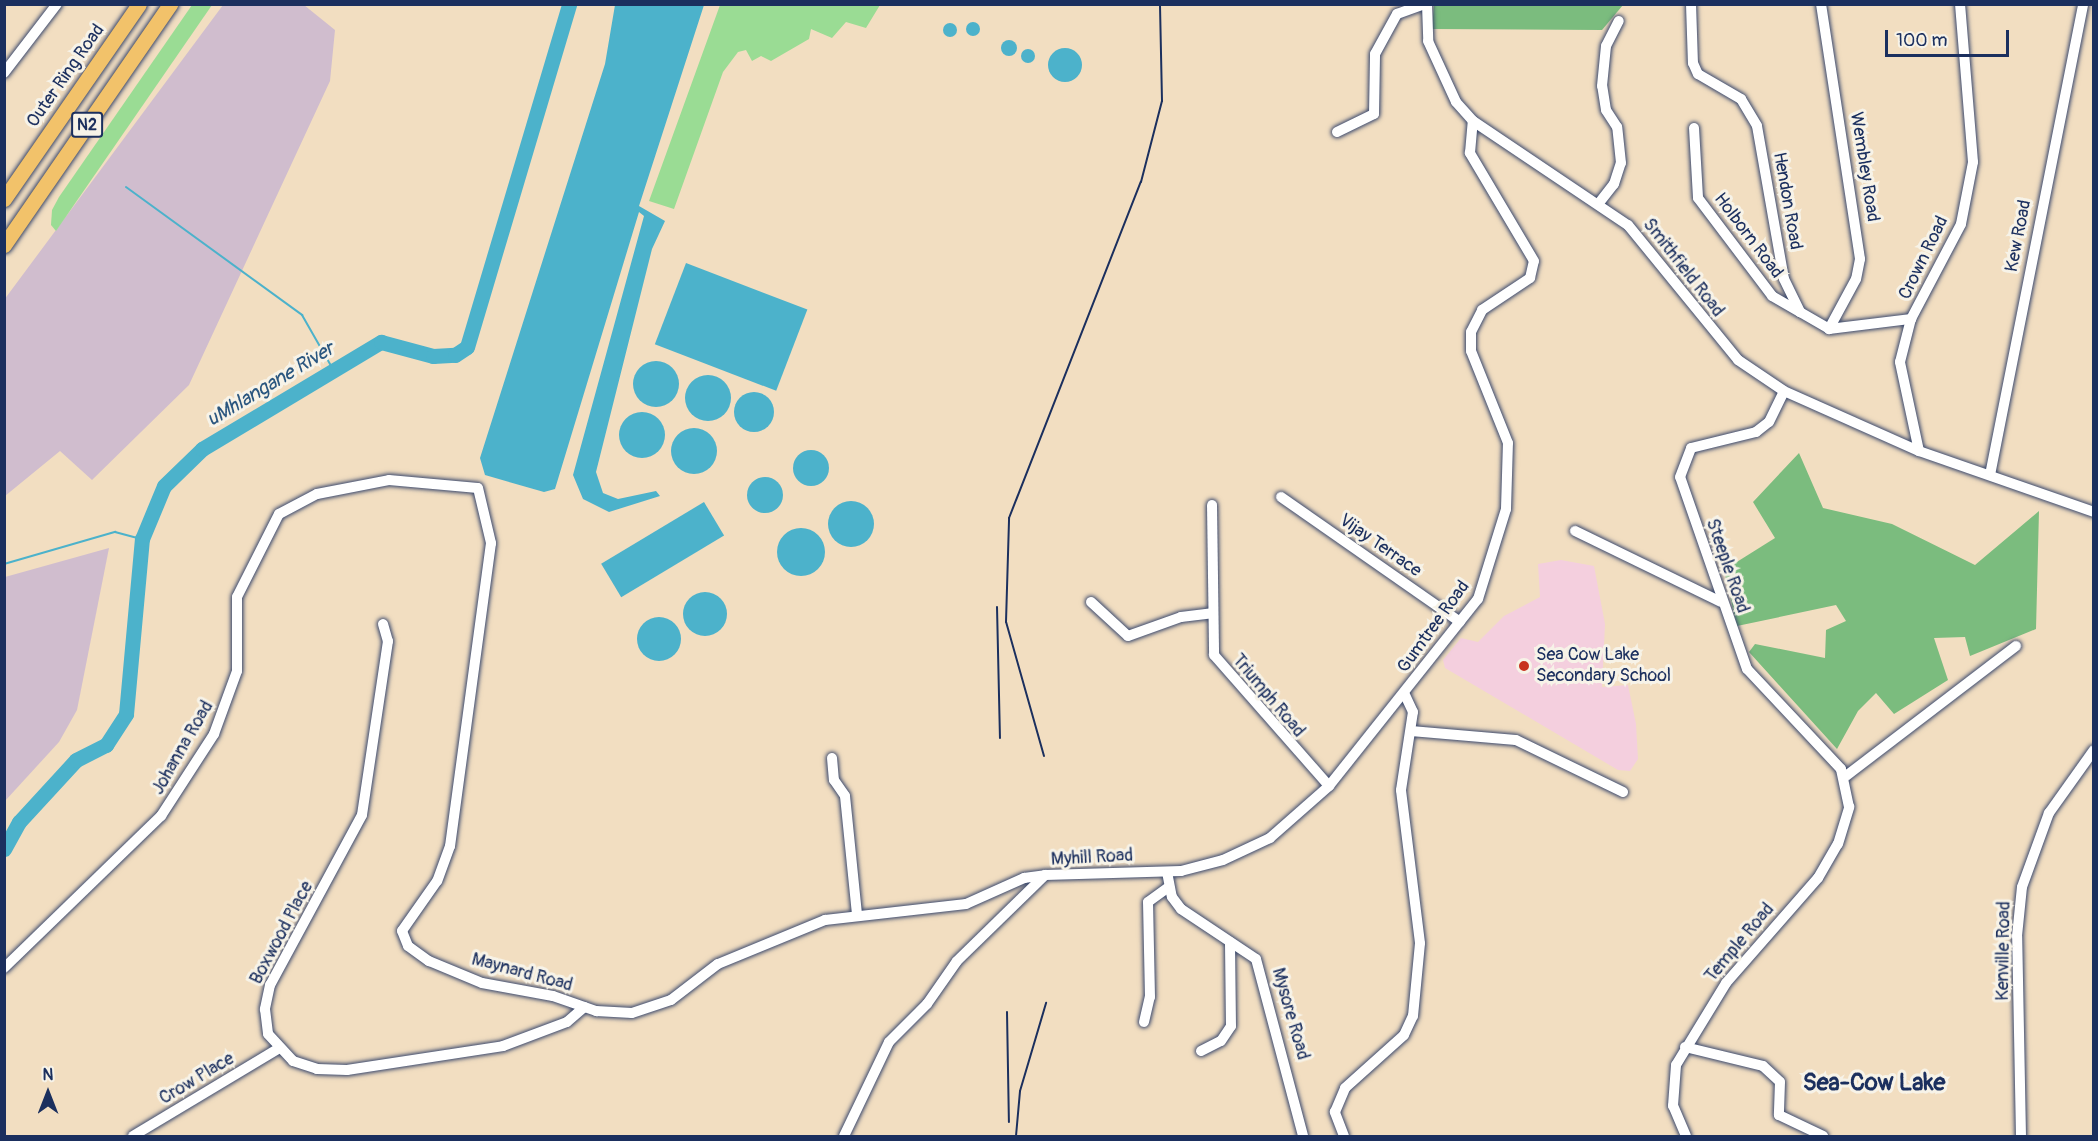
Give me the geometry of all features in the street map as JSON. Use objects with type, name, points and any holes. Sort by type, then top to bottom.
[{"type":"highway","name":"Outer Ring Road","points":[[4,199],[140,4]]},
{"type":"highway","name":"N2","points":[[4,245],[170,4]]},
{"type":"street","points":[[4,73],[57,4]]},
{"type":"street","points":[[1337,132],[1374,114],[1375,54],[1397,14],[1426,4]]},
{"type":"street","name":"Smithfield Road","points":[[1426,4],[1428,40],[1438,72],[1473,121],[1599,203],[1634,230],[1726,348],[1784,391],[1919,451],[1990,475]]},
{"type":"street","name":"Hendon Road","points":[[1690,4],[1693,63],[1698,74],[1741,99],[1758,126],[1784,279],[1800,312]]},
{"type":"street","name":"Wembley Road","points":[[1821,4],[1860,259],[1829,329]]},
{"type":"street","name":"Crown Road","points":[[1919,451],[1900,367],[1911,320],[1961,224],[1973,162],[1960,4]]},
{"type":"street","name":"Kew Road","points":[[1990,475],[2083,4]]},
{"type":"street","points":[[1599,203],[1614,184],[1621,163],[1617,127],[1606,110],[1602,86],[1606,46],[1619,21]]},
{"type":"street","name":"Gumtree Road","points":[[1344,1137],[1335,1112],[1342,1094],[1404,1035],[1413,1016],[1420,943],[1401,790],[1413,707],[1406,695],[1483,587],[1508,485],[1506,433],[1471,351],[1471,332],[1482,310],[1534,271],[1533,255],[1470,153],[1473,121]]},
{"type":"street","name":"Holborn Road","points":[[1694,128],[1698,198],[1772,296],[1800,312]]},
{"type":"street","points":[[1800,312],[1829,329],[1911,320]]},
{"type":"street","name":"Steeple Road","points":[[1784,391],[1763,427],[1695,445],[1681,468],[1683,491],[1722,602],[1756,683],[1846,776]]},
{"type":"street","points":[[1990,475],[2094,512]]},
{"type":"street","name":"Johanna Road","points":[[4,968],[161,816],[214,734],[237,671],[237,597],[279,514],[317,495],[374,481],[431,480],[478,488]]},
{"type":"street","name":"Maynard Road","points":[[478,488],[491,543],[454,825],[441,874],[407,918],[402,937],[429,960],[482,983],[614,1014],[655,1008],[718,964],[774,938],[857,914],[966,904],[1024,878],[1045,875]]},
{"type":"street","name":"Vijay Terrace","points":[[1281,497],[1460,622]]},
{"type":"street","name":"Triumph Road","points":[[1212,505],[1212,613],[1217,660],[1329,786]]},
{"type":"street","points":[[1575,531],[1722,602]]},
{"type":"street","points":[[1091,602],[1128,636],[1181,617],[1212,613]]},
{"type":"street","name":"Boxwood Place","points":[[278,1049],[265,1022],[266,996],[362,815],[388,641],[382,624]]},
{"type":"street","points":[[1846,776],[2016,646]]},
{"type":"street","name":"Myhill Road","points":[[844,1137],[890,1042],[927,1004],[957,961],[1045,875],[1167,872],[1209,865],[1256,846],[1329,786],[1406,695]]},
{"type":"street","points":[[1411,730],[1516,740],[1623,792]]},
{"type":"street","name":"Kenville Road","points":[[2021,1137],[2016,936],[2022,887],[2049,813],[2094,750]]},
{"type":"street","points":[[832,758],[834,780],[845,796],[857,914]]},
{"type":"street","name":"Temple Road","points":[[1686,1137],[1671,1089],[1685,1047],[1726,982],[1830,861],[1845,829],[1846,776]]},
{"type":"street","name":"Mysore Road","points":[[1167,872],[1169,887],[1181,909],[1258,963],[1303,1137]]},
{"type":"street","points":[[1144,1022],[1150,998],[1148,902],[1169,887]]},
{"type":"street","points":[[1201,1051],[1221,1041],[1231,1026],[1230,942]]},
{"type":"street","points":[[278,1049],[317,1069],[366,1068],[519,1042],[567,1022],[584,1007]]},
{"type":"street","points":[[1685,1047],[1763,1066],[1780,1082],[1779,1115],[1823,1137]]},
{"type":"street","name":"Crow Place","points":[[133,1137],[278,1049]]},
{"type":"shaded area","points":[[223,5],[304,5],[335,30],[330,81],[189,385],[92,480],[60,451],[5,496],[4,300]]},
{"type":"shaded area","points":[[109,548],[77,710],[59,742],[5,801],[5,577]]},
{"type":"shaded area","name":"Sea Cow Lake Secondary School","points":[[1561,560],[1594,566],[1605,624],[1602,687],[1628,685],[1636,724],[1638,759],[1630,771],[1618,770],[1445,668],[1443,660],[1461,638],[1478,642],[1504,616],[1540,597],[1538,564]]},
{"type":"green space","points":[[192,5],[212,5],[56,231],[51,225],[52,210],[59,197]]},
{"type":"green space","points":[[720,5],[880,5],[866,28],[846,22],[832,38],[811,29],[809,39],[771,61],[761,56],[752,61],[746,50],[738,52],[723,72],[674,209],[649,201]]},
{"type":"green space","points":[[1434,5],[1623,5],[1602,30],[1432,29]]},
{"type":"green space","points":[[1799,453],[1823,508],[1892,524],[1975,565],[2039,511],[2036,629],[1970,656],[1965,637],[1934,638],[1948,680],[1894,714],[1876,693],[1858,711],[1837,749],[1749,652],[1755,644],[1825,658],[1826,630],[1846,621],[1836,605],[1737,626],[1724,570],[1775,538],[1753,502]]},
{"type":"water","points":[[615,5],[704,5],[639,206],[665,221],[652,249],[596,472],[603,493],[618,499],[656,491],[660,496],[609,512],[583,499],[573,475],[644,216],[639,212],[555,489],[544,492],[485,475],[480,458],[605,64]]},
{"type":"water","points":[[970,22],[976,22],[980,29],[976,36],[970,36],[966,32],[966,26]]},
{"type":"water","points":[[947,23],[953,23],[957,30],[953,37],[947,37],[943,33],[943,27]]},
{"type":"water","points":[[1009,40],[1017,48],[1009,56],[1001,48]]},
{"type":"water","points":[[1065,48],[1077,53],[1082,65],[1077,77],[1065,82],[1053,77],[1048,65],[1053,53]]},
{"type":"water","points":[[1028,49],[1033,51],[1035,56],[1033,61],[1028,63],[1023,61],[1021,56],[1023,51]]},
{"type":"water","points":[[686,263],[807,310],[776,391],[655,344]]},
{"type":"water","points":[[656,361],[672,368],[679,384],[672,400],[656,407],[640,400],[633,384],[640,368]]},
{"type":"water","points":[[708,375],[717,376],[725,381],[730,389],[730,407],[725,415],[717,420],[708,421],[699,420],[691,415],[686,407],[685,398],[686,389],[691,381],[699,376]]},
{"type":"water","points":[[754,392],[762,393],[768,398],[773,404],[773,420],[768,426],[762,431],[754,432],[746,431],[740,426],[735,420],[734,412],[735,404],[740,398],[746,393]]},
{"type":"water","points":[[647,412],[659,418],[664,426],[664,444],[659,452],[651,457],[637,458],[629,455],[622,448],[619,430],[622,422],[629,415]]},
{"type":"water","points":[[694,428],[703,429],[711,434],[716,442],[716,460],[711,468],[703,473],[694,474],[685,473],[677,468],[672,460],[671,451],[672,442],[677,434],[685,429]]},
{"type":"water","points":[[811,450],[823,456],[829,468],[823,480],[811,486],[799,480],[793,468],[799,456]]},
{"type":"water","points":[[765,477],[778,482],[783,495],[778,508],[765,513],[752,508],[747,495],[752,482]]},
{"type":"water","points":[[856,501],[868,507],[873,515],[873,533],[868,541],[860,546],[846,547],[838,544],[831,537],[828,519],[831,511],[838,504]]},
{"type":"water","points":[[704,502],[724,535],[621,597],[601,564]]},
{"type":"water","points":[[801,528],[818,535],[825,552],[818,569],[801,576],[784,569],[777,552],[784,535]]},
{"type":"water","points":[[705,592],[720,599],[727,614],[720,629],[705,636],[690,629],[683,614],[690,599]]},
{"type":"water","points":[[659,617],[675,623],[681,639],[675,655],[659,661],[643,655],[637,639],[643,623]]},
{"type":"waterway","name":"uMhlangane River","points":[[4,849],[19,822],[76,760],[106,745],[126,714],[142,539],[164,486],[202,449],[381,342],[433,356],[455,355],[467,347],[569,4]]},
{"type":"waterway","points":[[126,187],[302,315],[334,371]]},
{"type":"waterway","points":[[4,564],[115,532],[142,539]]},
{"type":"railway","points":[[1044,756],[1006,622],[1009,518],[1141,182],[1162,101],[1160,4]]},
{"type":"railway","points":[[997,607],[1000,738]]},
{"type":"railway","points":[[1016,1136],[1020,1091],[1046,1003]]},
{"type":"railway","points":[[1007,1012],[1009,1122]]},
{"type":"place","name":"Sea Cow Lake Secondary School","points":[[1524,666]]},
{"type":"district","name":"Sea-Cow Lake","points":[[1874,1083]]}]
